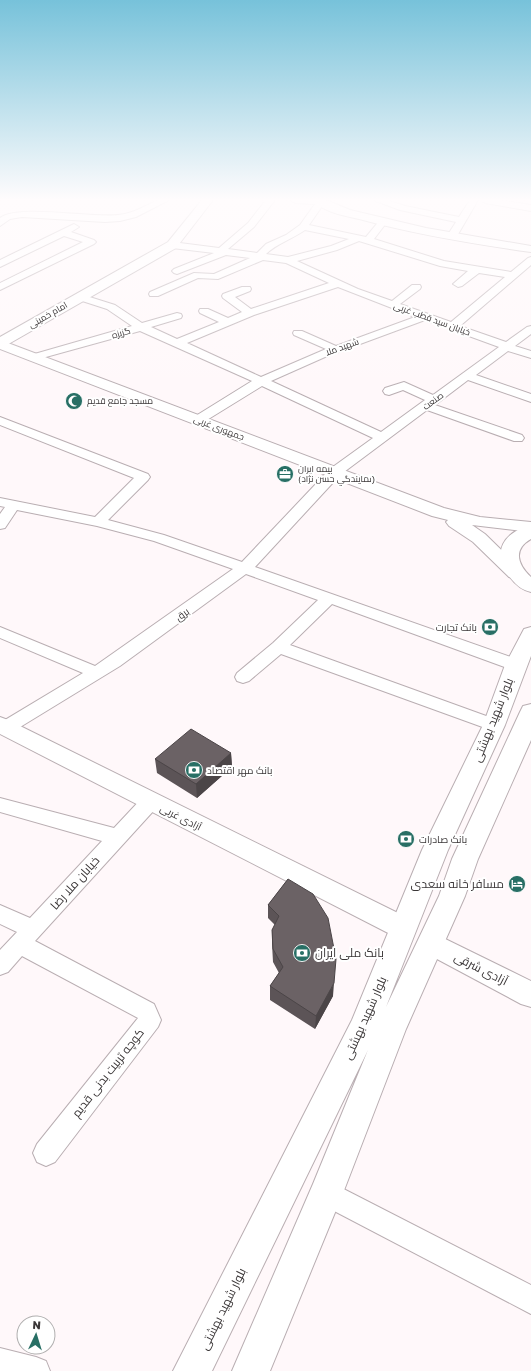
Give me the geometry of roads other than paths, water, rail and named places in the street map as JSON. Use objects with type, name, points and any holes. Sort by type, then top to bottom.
[{"type":"main road","name":"امام خمینی","points":[[0,343],[138,264]]},
{"type":"main road","points":[[531,531],[520,537],[513,544],[510,554],[510,563],[516,573],[531,586]]},
{"type":"main road","name":"بلوار شهید بهشتی","points":[[251,1371],[326,1193],[391,1029],[417,936],[435,850],[494,725],[516,665],[531,634]]},
{"type":"main road","name":"بلوار شهید بهشتی","points":[[192,1371],[364,1026],[417,936],[457,884],[465,859],[528,726]]},
{"type":"street","points":[[0,287],[44,264]]},
{"type":"street","points":[[177,272],[195,264]]},
{"type":"street","points":[[154,294],[197,274],[215,277],[244,264]]},
{"type":"street","name":"خیابان سید قطب غربی","points":[[296,264],[337,284],[531,355]]},
{"type":"street","points":[[443,264],[513,275]]},
{"type":"street","points":[[452,327],[526,264]]},
{"type":"street","points":[[458,284],[477,269]]},
{"type":"street","points":[[178,343],[250,313],[337,284]]},
{"type":"street","points":[[393,305],[416,287]]},
{"type":"street","points":[[246,289],[227,296],[250,313]]},
{"type":"street","name":"گزیزه","points":[[80,297],[111,308],[141,327]]},
{"type":"street","points":[[204,311],[228,322]]},
{"type":"street","points":[[141,327],[177,316]]},
{"type":"street","name":"شهید ملا","points":[[198,420],[261,381],[291,366],[424,317]]},
{"type":"street","points":[[141,327],[383,438]]},
{"type":"street","name":"گزیزه","points":[[35,357],[141,327]]},
{"type":"street","name":"صنعت","points":[[335,472],[468,376],[531,328]]},
{"type":"street","points":[[298,333],[334,349]]},
{"type":"street","name":"جمهوری غربی","points":[[0,343],[438,512]]},
{"type":"street","points":[[468,376],[531,398]]},
{"type":"street","points":[[389,391],[404,386],[430,403],[518,438]]},
{"type":"street","points":[[0,421],[143,477],[98,522]]},
{"type":"street","name":"برق","points":[[3,726],[114,662],[245,568],[335,472]]},
{"type":"street","points":[[0,525],[7,504],[98,522],[159,538],[516,665]]},
{"type":"street","points":[[438,512],[480,522],[531,527]]},
{"type":"street","points":[[438,512],[479,538],[516,573]]},
{"type":"street","points":[[244,677],[279,647],[329,598]]},
{"type":"street","points":[[0,632],[96,673]]},
{"type":"street","points":[[279,647],[494,725]]},
{"type":"street","name":"آزادی غربی","points":[[3,726],[150,802],[417,936]]},
{"type":"street","name":"خیابان ملا رضا","points":[[0,965],[150,802]]},
{"type":"street","points":[[0,805],[117,838]]},
{"type":"street","points":[[0,914],[26,936]]},
{"type":"street","name":"کوچه تربیت بدنی قدیم","points":[[26,936],[146,1011],[150,1020],[46,1153]]},
{"type":"street","name":"آزادی شرقی","points":[[417,936],[531,995]]},
{"type":"street","points":[[326,1193],[531,1300]]},
{"type":"street","points":[[0,1362],[36,1371]]},
{"type":"place","name":"مسجد جامع قدیم","points":[[74,401]]},
{"type":"place","name":"بيمه ايران (نمايندگي حسن نژاد)","points":[[285,474]]},
{"type":"place","name":"بانک تجارت","points":[[490,627]]},
{"type":"place","name":"بانک مهر اقتصاد","points":[[194,770]]},
{"type":"place","name":"بانک صادرات","points":[[406,839]]},
{"type":"place","name":"مسافر خانه سعدی","points":[[517,884]]},
{"type":"place","name":"بانک ملی ایران","points":[[302,953]]}]
